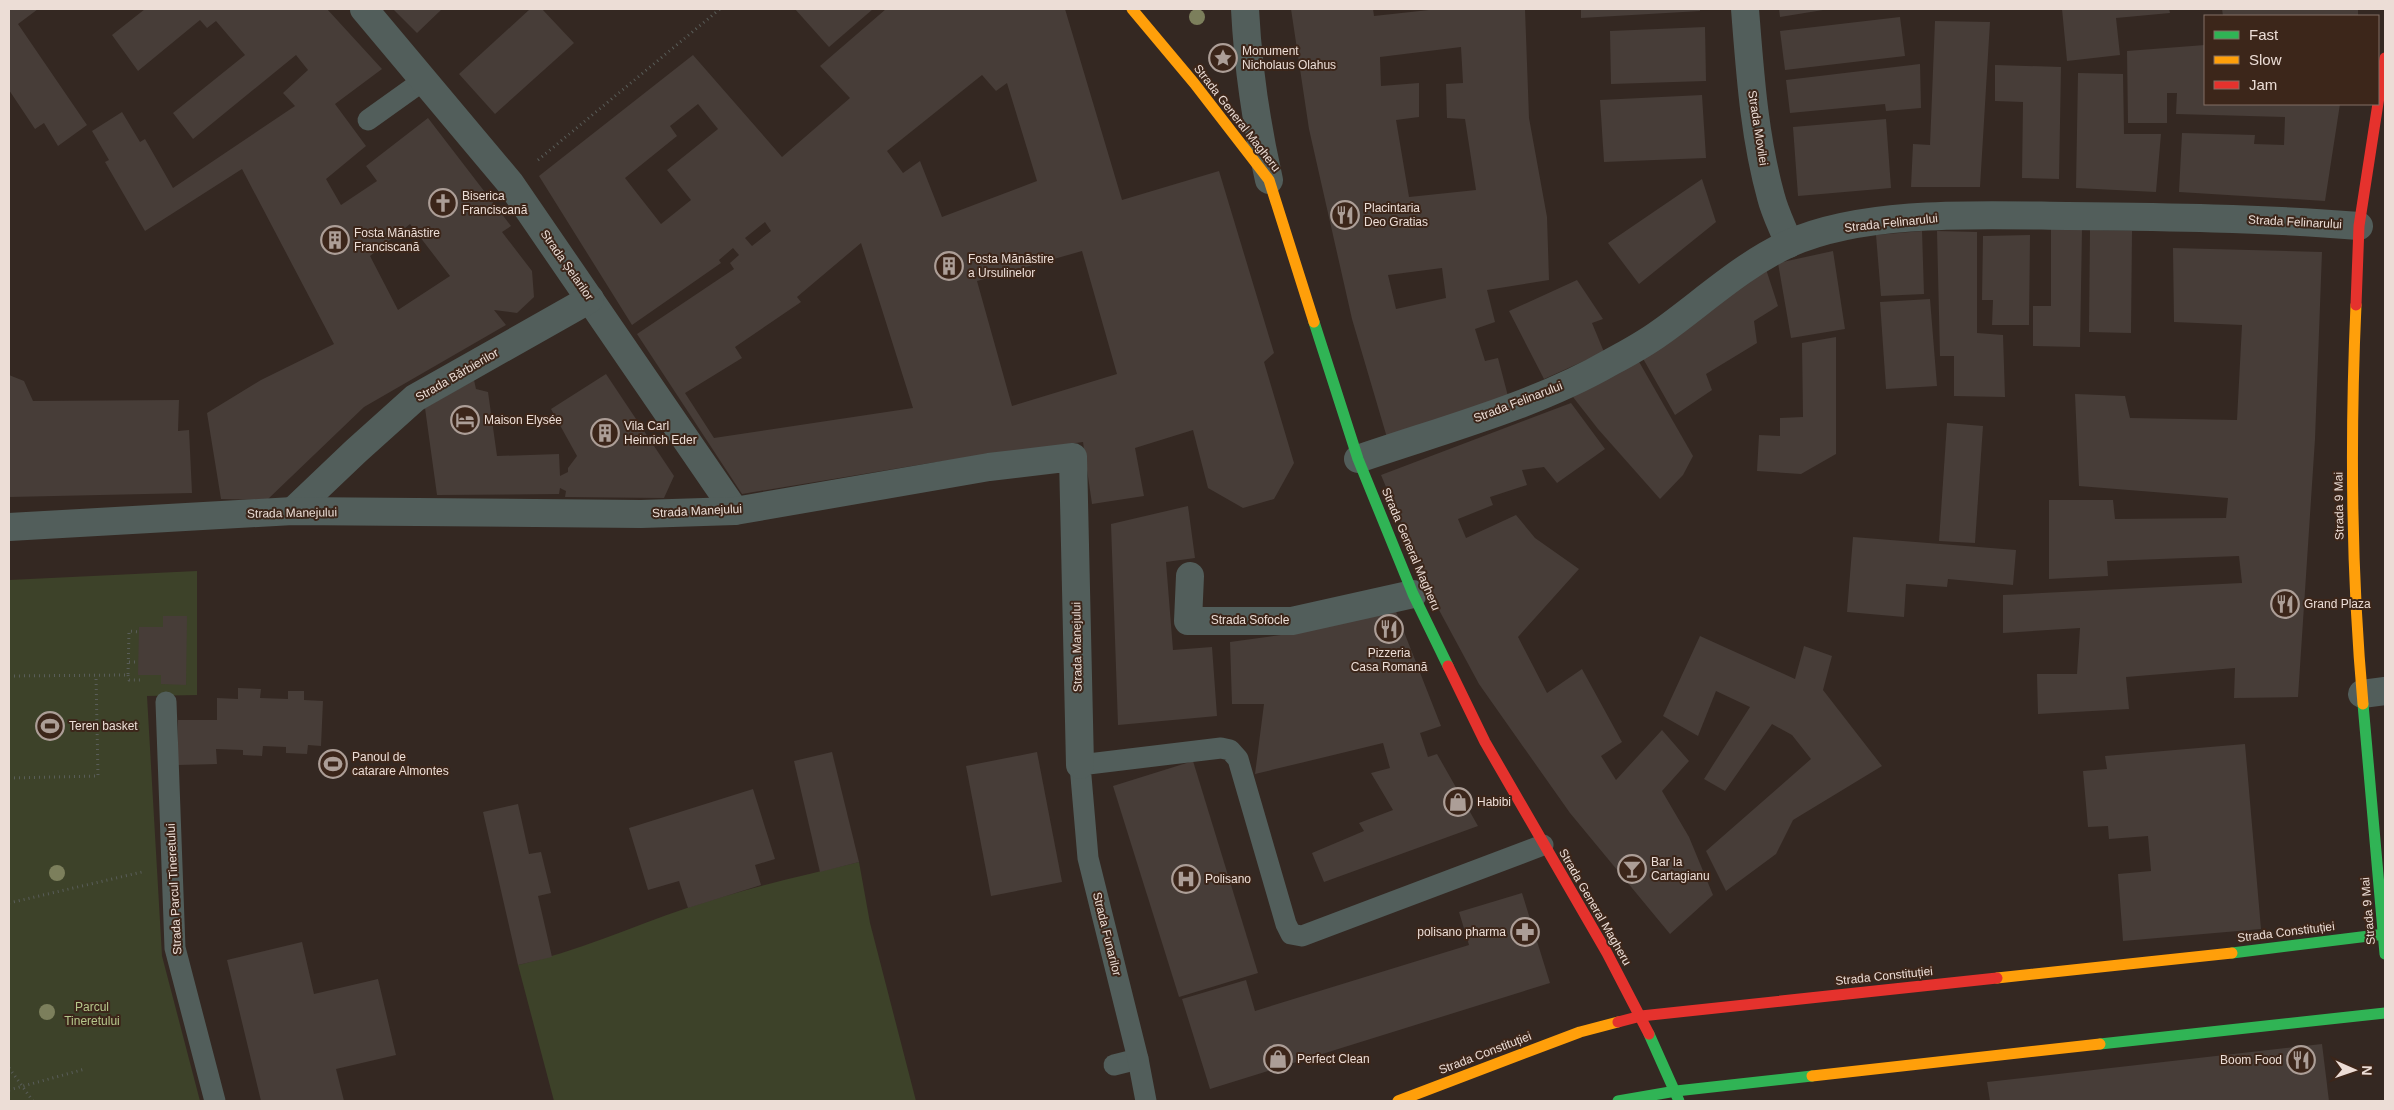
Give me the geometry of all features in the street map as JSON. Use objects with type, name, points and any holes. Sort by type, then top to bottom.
[{"type":"street","name":"Strada Șelarilor","points":[[364,9],[510,183],[734,511]]},
{"type":"street","name":"Strada General Magheru","points":[[1132,9],[1194,83],[1269,180],[1358,459],[1413,594],[1485,742],[1607,953],[1641,1016],[1677,1096]]},
{"type":"street","points":[[1245,9],[1255,108],[1269,180]]},
{"type":"street","name":"Strada Movilei","points":[[1745,9],[1753,101],[1762,159],[1771,199],[1789,244]]},
{"type":"street","name":"Strada 9 Mai","points":[[2385,58],[2379,138],[2360,226],[2354,341],[2352,496],[2355,592],[2374,692],[2385,954]]},
{"type":"street","name":"Strada Felinarului","points":[[1358,459],[1562,387],[1609,364],[1660,333],[1739,273],[1789,244],[1833,230],[1880,221],[1926,217],[2144,217],[2303,222],[2360,226]]},
{"type":"street","name":"Strada Bărbierilor","points":[[293,511],[415,398],[590,299]]},
{"type":"street","name":"Strada Manejului","points":[[9,527],[293,511],[641,514],[734,511],[989,467],[1073,457],[1080,765]]},
{"type":"street","name":"Strada Sofocle","points":[[1190,576],[1188,620],[1292,621],[1413,594]]},
{"type":"street","name":"Strada Constituției","points":[[1398,1101],[1580,1032],[1641,1016],[2313,944],[2384,934]]},
{"type":"street","points":[[1618,1101],[1677,1096],[2385,1013]]},
{"type":"lane","points":[[368,120],[424,80]]},
{"type":"lane","name":"Strada Parcul Tineretului","points":[[166,702],[175,948],[215,1101]]},
{"type":"lane","points":[[1080,765],[1221,748],[1230,750],[1238,759],[1286,924],[1291,934],[1302,936],[1543,845]]},
{"type":"lane","name":"Strada Funarilor","points":[[1080,765],[1088,858],[1138,1059],[1146,1101]]},
{"type":"lane","points":[[1114,1065],[1138,1059]]},
{"type":"path","points":[[510,183],[720,9]]},
{"type":"path","points":[[9,676],[128,676],[129,631],[139,632]]},
{"type":"path","points":[[129,662],[139,662]]},
{"type":"path","points":[[9,778],[98,776],[96,676]]},
{"type":"path","points":[[9,903],[171,865]]},
{"type":"path","points":[[9,1068],[32,1101]]},
{"type":"path","points":[[9,1090],[85,1069]]},
{"type":"green space","name":"Parcul Tineretului","points":[[197,571],[197,695],[147,696],[162,956],[200,1101],[9,1101],[9,580]]},
{"type":"green space","points":[[859,862],[870,923],[916,1101],[554,1101],[518,965],[582,946],[708,901]]},
{"type":"building","points":[[9,9],[38,9],[18,24],[87,125],[58,146],[44,123],[35,129],[9,90]]},
{"type":"building","points":[[145,9],[327,9],[382,69],[335,104],[366,146],[326,179],[341,205],[377,181],[366,166],[428,118],[511,226],[502,232],[532,271],[534,297],[517,313],[494,310],[506,325],[364,407],[267,500],[221,499],[207,413],[261,380],[334,344],[242,169],[145,231],[105,162],[109,160],[92,131],[122,112],[140,142],[145,139],[173,188],[295,106],[283,93],[308,70],[296,55],[193,139],[173,113],[245,55],[216,21],[207,28],[200,20],[138,71],[112,35]],"holes":[[[410,224],[450,276],[398,310],[370,256]]]},
{"type":"building","points":[[393,9],[442,9],[417,33]]},
{"type":"building","points":[[530,9],[542,9],[574,43],[495,114],[459,74]]},
{"type":"building","points":[[795,9],[873,9],[829,47]]},
{"type":"building","points":[[886,9],[1065,9],[1122,200],[1219,171],[1274,353],[1264,362],[1294,463],[1274,499],[1243,508],[1208,488],[1193,430],[1135,448],[1144,496],[1092,504],[1083,442],[930,463],[742,494],[637,334],[734,269],[730,263],[739,255],[733,248],[719,260],[721,263],[632,325],[539,176],[693,55],[782,157],[850,98],[820,66]],"holes":[[[982,75],[996,91],[1007,83],[1037,181],[942,217],[920,161],[903,173],[887,151]],[[698,104],[718,129],[667,170],[691,200],[661,224],[625,178],[677,136],[670,126]],[[765,222],[771,231],[752,246],[745,238]],[[861,243],[913,408],[714,438],[685,393],[742,358],[735,347],[801,302],[797,297]],[[1082,251],[1117,374],[1012,406],[977,281]]]},
{"type":"building","points":[[1291,9],[1373,9],[1374,16],[1438,9],[1525,9],[1529,118],[1547,217],[1549,280],[1487,290],[1495,322],[1475,329],[1485,361],[1498,358],[1509,400],[1388,441],[1352,319],[1309,129]],"holes":[[[1461,47],[1463,83],[1446,84],[1447,118],[1465,119],[1476,190],[1409,197],[1396,120],[1419,117],[1419,83],[1381,86],[1380,57]],[[1442,268],[1446,298],[1396,309],[1388,275]]]},
{"type":"building","points":[[1581,9],[1700,9],[1700,11],[1581,18]]},
{"type":"building","points":[[1779,9],[1822,9],[1823,10],[1780,17]]},
{"type":"building","points":[[2062,9],[2169,9],[2170,13],[2116,18],[2120,55],[2067,61]]},
{"type":"building","points":[[2222,9],[2358,9],[2358,15],[2223,15]]},
{"type":"building","points":[[1900,17],[1905,56],[1785,70],[1780,31]]},
{"type":"building","points":[[1935,21],[1990,22],[1980,187],[1911,187],[1913,144],[1930,145]]},
{"type":"building","points":[[1705,27],[1706,81],[1611,84],[1610,31]]},
{"type":"building","points":[[2204,45],[2204,105],[2340,105],[2325,201],[2179,192],[2182,133],[2255,135],[2254,144],[2284,145],[2285,117],[2176,114],[2177,93],[2167,93],[2167,123],[2128,123],[2127,51]]},
{"type":"building","points":[[1920,64],[1921,108],[1886,111],[1885,104],[1790,113],[1786,80]]},
{"type":"building","points":[[1995,65],[2061,67],[2059,179],[2022,178],[2023,102],[1995,101]]},
{"type":"building","points":[[2078,73],[2123,74],[2124,134],[2161,134],[2156,192],[2076,188]]},
{"type":"building","points":[[1702,95],[1706,158],[1604,162],[1600,100]]},
{"type":"building","points":[[1886,119],[1891,188],[1798,196],[1793,127]]},
{"type":"building","points":[[1702,179],[1716,222],[1639,284],[1608,243]]},
{"type":"building","points":[[2051,229],[2082,229],[2080,347],[2033,346],[2033,306],[2051,306]]},
{"type":"building","points":[[2090,230],[2132,231],[2131,333],[2089,332]]},
{"type":"building","points":[[1922,231],[1924,294],[1881,296],[1876,235]]},
{"type":"building","points":[[1937,231],[1977,232],[1977,333],[2003,335],[2005,397],[1954,396],[1954,356],[1940,356]]},
{"type":"building","points":[[2030,235],[2029,325],[1992,325],[1993,300],[1982,300],[1983,236]]},
{"type":"building","points":[[2173,248],[2322,252],[2315,439],[2298,697],[2234,698],[2235,668],[2126,677],[2129,709],[2038,714],[2037,674],[2077,674],[2080,628],[2003,633],[2003,595],[2242,583],[2239,556],[2107,561],[2108,576],[2049,579],[2049,500],[2113,500],[2115,519],[2226,518],[2228,498],[2079,486],[2075,394],[2125,396],[2130,418],[2237,420],[2242,325],[2174,322]]},
{"type":"building","points":[[1833,251],[1845,329],[1791,338],[1778,263]]},
{"type":"building","points":[[1765,266],[1778,306],[1754,321],[1757,343],[1706,374],[1712,390],[1675,415],[1641,355]]},
{"type":"building","points":[[1577,280],[1603,319],[1592,323],[1604,352],[1544,379],[1509,311]]},
{"type":"building","points":[[1930,299],[1937,386],[1886,389],[1880,302]]},
{"type":"building","points":[[1836,337],[1836,454],[1801,474],[1757,471],[1759,435],[1780,436],[1780,418],[1803,417],[1802,343]]},
{"type":"building","points":[[1638,360],[1693,456],[1683,475],[1660,499],[1598,429],[1573,397]]},
{"type":"building","points":[[606,374],[674,476],[664,498],[565,497],[566,491],[560,488],[559,494],[437,495],[425,408],[474,380],[476,389],[488,392],[497,456],[559,454],[560,476],[568,472],[568,468],[577,456],[551,409]]},
{"type":"building","points":[[9,375],[24,381],[33,401],[179,400],[178,431],[189,430],[192,493],[9,497]]},
{"type":"building","points":[[1571,403],[1605,449],[1557,483],[1544,467],[1522,470],[1527,485],[1490,497],[1493,505],[1458,519],[1466,538],[1516,515],[1535,538],[1579,569],[1518,637],[1547,693],[1582,669],[1622,742],[1601,756],[1616,780],[1662,730],[1689,761],[1662,791],[1689,837],[1713,895],[1670,934],[1570,813],[1479,684],[1432,597],[1381,475]]},
{"type":"building","points":[[1947,423],[1983,426],[1975,543],[1939,541]]},
{"type":"building","points":[[1188,506],[1195,558],[1166,562],[1173,650],[1212,647],[1217,716],[1118,725],[1111,524]]},
{"type":"building","points":[[1853,537],[2016,550],[2013,585],[1948,579],[1947,587],[1906,584],[1904,617],[1847,612]]},
{"type":"building","points":[[1395,609],[1441,726],[1420,733],[1428,757],[1437,754],[1478,826],[1324,882],[1312,853],[1364,831],[1359,823],[1393,810],[1371,773],[1390,768],[1383,743],[1255,774],[1264,704],[1232,704],[1230,642],[1302,632]]},
{"type":"building","points":[[163,616],[187,616],[186,685],[161,684],[161,675],[138,675],[139,627],[163,627]]},
{"type":"building","points":[[1700,636],[1795,679],[1804,646],[1832,656],[1823,690],[1882,766],[1793,820],[1776,854],[1726,891],[1706,851],[1811,759],[1792,735],[1772,724],[1725,791],[1704,779],[1750,707],[1716,691],[1698,736],[1663,716]]},
{"type":"building","points":[[238,688],[261,689],[260,698],[288,699],[288,691],[304,691],[304,700],[323,701],[321,746],[308,745],[307,754],[286,753],[286,747],[263,746],[262,756],[243,755],[243,750],[216,749],[217,764],[178,765],[178,720],[217,720],[217,698],[238,699]]},
{"type":"building","points":[[2245,744],[2261,929],[2123,941],[2118,874],[2151,871],[2148,836],[2109,839],[2108,826],[2088,827],[2083,771],[2107,769],[2105,756]]},
{"type":"building","points":[[832,752],[859,862],[820,872],[794,761]]},
{"type":"building","points":[[1037,752],[1062,882],[991,896],[966,766]]},
{"type":"building","name":"Polisano","points":[[1193,761],[1258,973],[1179,997],[1113,786]]},
{"type":"building","points":[[753,789],[775,859],[755,865],[761,885],[688,908],[679,881],[648,890],[629,828]]},
{"type":"building","points":[[518,804],[529,854],[541,852],[551,893],[538,896],[552,957],[518,965],[483,812]]},
{"type":"building","points":[[1522,893],[1550,983],[1210,1089],[1182,999],[1246,980],[1255,1011],[1469,945],[1459,912]]},
{"type":"building","points":[[302,942],[314,994],[378,979],[396,1055],[336,1069],[344,1101],[261,1101],[227,960]]},
{"type":"building","points":[[2322,1044],[2329,1101],[1990,1101],[1987,1082]]},
{"type":"traffic: fast","points":[[1314,322],[1358,459],[1413,594],[1448,666]]},
{"type":"traffic: fast","points":[[2363,704],[2385,954]]},
{"type":"traffic: fast","points":[[2232,953],[2385,934]]},
{"type":"traffic: fast","points":[[2100,1044],[2385,1013]]},
{"type":"traffic: fast","points":[[1649,1034],[1679,1101]]},
{"type":"traffic: fast","points":[[1618,1101],[1676,1091],[1812,1076]]},
{"type":"traffic: slow","points":[[1132,9],[1194,83],[1269,180],[1314,322]]},
{"type":"traffic: slow","points":[[2356,305],[2352,455],[2356,604],[2363,704]]},
{"type":"traffic: slow","points":[[1997,978],[2232,953]]},
{"type":"traffic: slow","points":[[1398,1101],[1580,1032],[1618,1022]]},
{"type":"traffic: slow","points":[[1812,1076],[2100,1044]]},
{"type":"traffic: jam","points":[[2379,97],[2385,58]]},
{"type":"traffic: jam","points":[[2356,305],[2359,226],[2378,105]]},
{"type":"traffic: jam","points":[[1448,666],[1485,742],[1607,953],[1649,1034]]},
{"type":"traffic: jam","points":[[1618,1022],[1641,1016],[1997,978]]},
{"type":"place","name":"Monument Nicholaus Olahus","points":[[1223,58]]},
{"type":"place","name":"Biserica Franciscană","points":[[443,203]]},
{"type":"place","name":"Placintaria Deo Gratias","points":[[1345,215]]},
{"type":"place","name":"Fosta Mănăstire Franciscană","points":[[335,240]]},
{"type":"place","name":"Fosta Mănăstire a Ursulinelor","points":[[949,266]]},
{"type":"place","name":"Maison Elysée","points":[[465,420]]},
{"type":"place","name":"Vila Carl Heinrich Eder","points":[[605,433]]},
{"type":"place","name":"Grand Plaza","points":[[2285,604]]},
{"type":"place","name":"Pizzeria Casa Romană","points":[[1389,629]]},
{"type":"place","name":"Teren basket","points":[[50,726]]},
{"type":"place","name":"Panoul de catarare Almontes","points":[[333,764]]},
{"type":"place","name":"Habibi","points":[[1458,802]]},
{"type":"place","name":"Bar la Cartagianu","points":[[1632,869]]},
{"type":"place","name":"Polisano","points":[[1186,879]]},
{"type":"place","name":"polisano pharma","points":[[1525,932]]},
{"type":"place","name":"Perfect Clean","points":[[1278,1059]]},
{"type":"place","name":"Boom Food","points":[[2301,1060]]}]
